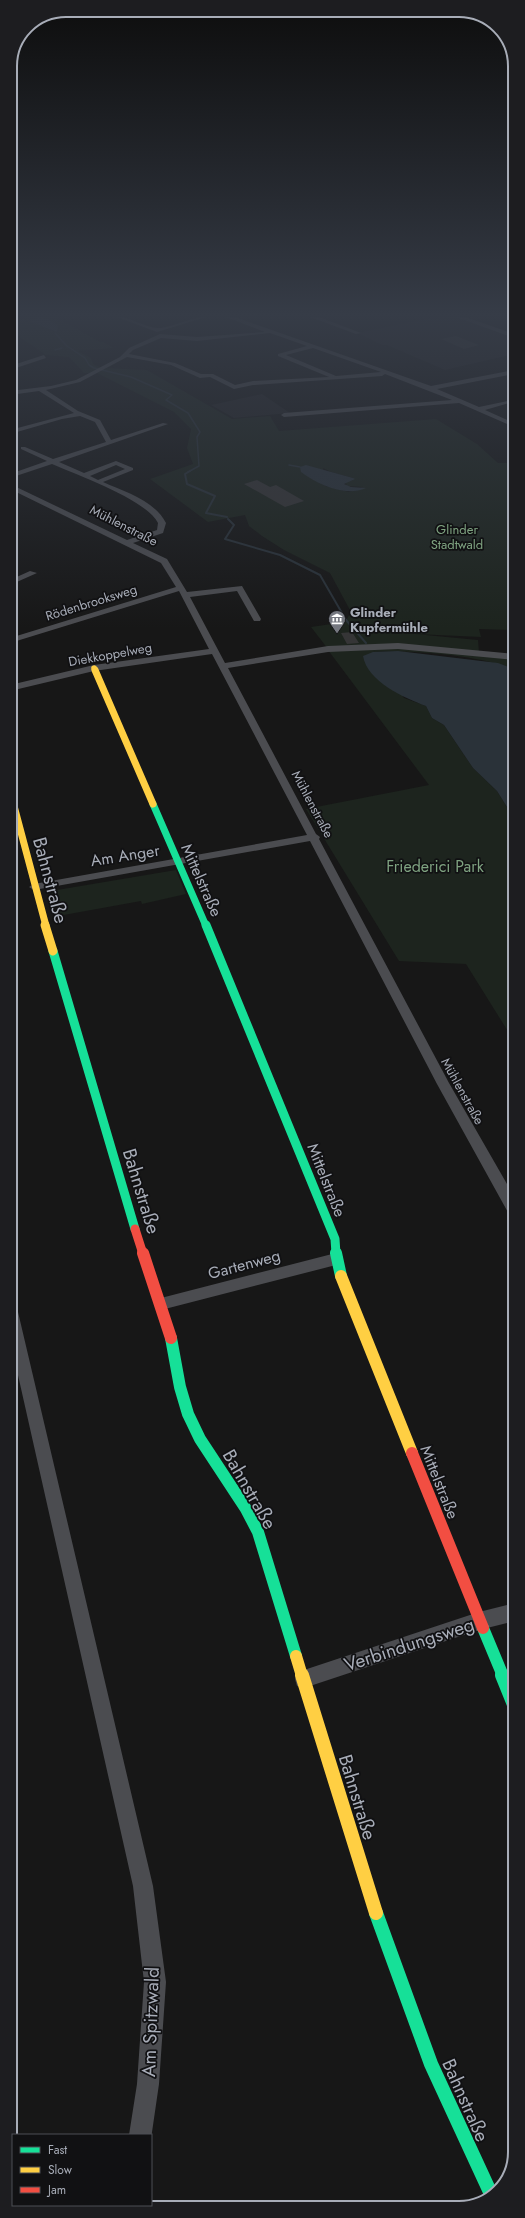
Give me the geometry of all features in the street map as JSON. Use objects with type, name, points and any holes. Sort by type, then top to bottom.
[{"type":"street","points":[[17,430],[49,421]]},
{"type":"street","points":[[97,421],[109,442]]},
{"type":"street","points":[[17,474],[165,424]]},
{"type":"street","points":[[22,448],[141,502],[158,515],[162,524],[160,531],[128,542]]},
{"type":"street","points":[[84,476],[116,464],[131,469],[98,482]]},
{"type":"street","name":"Mühlenstraße","points":[[17,489],[128,542],[164,562],[183,591],[216,651],[315,837],[443,1084],[508,1201]]},
{"type":"street","points":[[17,580],[33,573]]},
{"type":"street","name":"Rödenbrooksweg","points":[[17,639],[183,591],[239,588],[256,619]]},
{"type":"street","points":[[224,666],[328,649],[390,646],[508,656]]},
{"type":"street","name":"Diekkoppelweg","points":[[17,686],[94,668],[216,651]]},
{"type":"street","name":"Mittelstraße","points":[[94,668],[177,863],[194,897],[335,1239],[336,1259],[508,1691]]},
{"type":"street","name":"Bahnstraße","points":[[17,819],[34,887],[130,1214],[161,1304],[172,1342],[180,1387],[188,1414],[200,1439],[246,1509],[258,1532],[373,1904],[399,1982],[434,2071],[489,2191]]},
{"type":"street","name":"Am Anger","points":[[34,887],[177,863],[315,837]]},
{"type":"street","name":"Gartenweg","points":[[161,1304],[336,1259]]},
{"type":"street","name":"Am Spitzwald","points":[[17,1338],[143,1886],[155,1982],[148,2084],[141,2134]]},
{"type":"street","name":"Verbindungsweg","points":[[304,1678],[479,1621],[508,1614]]},
{"type":"green space","name":"Glinder Stadtwald","points":[[183,421],[273,421],[279,431],[416,421],[438,421],[477,444],[498,463],[508,463],[508,630],[479,629],[481,637],[415,634],[478,640],[479,652],[398,646],[328,649],[311,627],[345,622],[351,612],[330,573],[284,550],[262,536],[249,526],[245,515],[208,522],[150,479],[193,464],[187,448],[191,429]],"holes":[[[323,468],[331,472],[353,478],[352,480],[345,482],[347,486],[363,487],[349,492],[325,486]]]},
{"type":"green space","name":"Friederici Park","points":[[399,647],[508,657],[508,667],[481,660],[445,654],[373,652],[404,698],[426,706],[432,718],[444,725],[473,768],[497,791],[508,809],[508,1031],[466,964],[399,961],[306,809],[429,785],[328,650]]},
{"type":"green space","points":[[176,870],[186,894],[142,904],[141,901],[58,916],[51,891]]},
{"type":"shaded area","points":[[306,465],[353,478],[355,479],[344,484],[351,487],[366,488],[350,491],[324,485],[301,472],[300,467]]},
{"type":"shaded area","points":[[398,651],[498,663],[508,667],[508,809],[497,791],[473,768],[444,725],[432,718],[426,706],[397,693],[379,681],[371,673],[363,656],[373,652]]},
{"type":"building","points":[[257,480],[270,487],[276,485],[304,501],[285,507],[244,484]]},
{"type":"building","points":[[352,632],[359,643],[347,644],[341,633]]},
{"type":"waterway","points":[[188,472],[199,466],[197,437],[200,432],[193,421]]},
{"type":"waterway","points":[[289,465],[300,467]]},
{"type":"waterway","points":[[190,471],[185,474],[187,484],[215,496],[206,513],[227,517]]},
{"type":"waterway","points":[[228,519],[234,525],[225,539],[280,555],[320,575],[346,620],[366,643]]},
{"type":"traffic: fast","points":[[153,804],[194,897],[335,1239],[336,1259],[341,1276]]},
{"type":"traffic: fast","points":[[53,951],[135,1229]]},
{"type":"traffic: fast","points":[[171,1338],[180,1387],[188,1414],[200,1439],[246,1509],[258,1532],[296,1656]]},
{"type":"traffic: fast","points":[[483,1628],[508,1690]]},
{"type":"traffic: fast","points":[[376,1913],[431,2064],[489,2191]]},
{"type":"traffic: slow","points":[[94,668],[153,804]]},
{"type":"traffic: slow","points":[[17,819],[34,887],[53,951]]},
{"type":"traffic: slow","points":[[341,1276],[412,1453]]},
{"type":"traffic: slow","points":[[296,1656],[376,1913]]},
{"type":"traffic: jam","points":[[135,1229],[171,1338]]},
{"type":"traffic: jam","points":[[412,1453],[483,1628]]},
{"type":"place","name":"Glinder Kupfermühle","points":[[337,634]]}]
